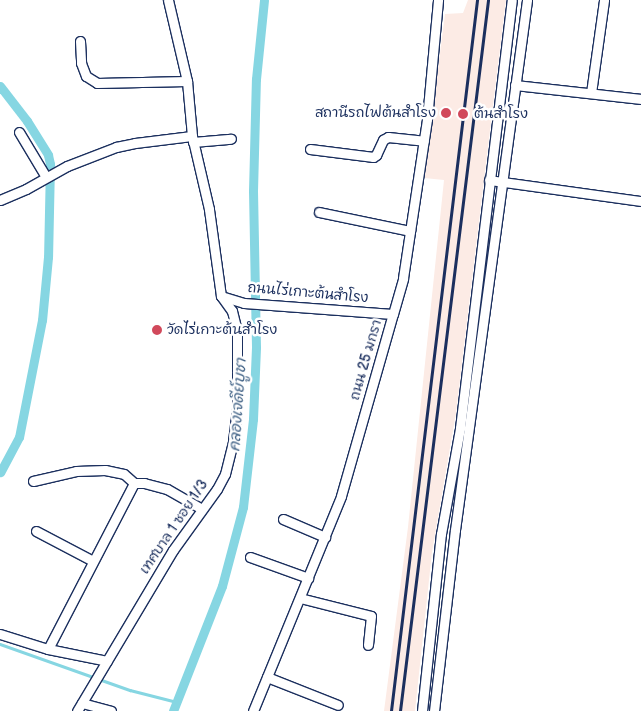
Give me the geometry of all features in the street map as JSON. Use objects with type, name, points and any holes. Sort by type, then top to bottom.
[{"type":"street","points":[[168,0],[187,81],[193,139],[209,209],[221,296]]},
{"type":"street","name":"ถนน 25 มกรา","points":[[253,711],[325,537],[349,471],[394,314],[403,278],[424,141],[438,0]]},
{"type":"street","points":[[422,711],[442,534],[460,428],[476,304],[489,180],[512,0]]},
{"type":"street","points":[[434,711],[455,530],[528,0]]},
{"type":"street","points":[[591,93],[604,0]]},
{"type":"street","points":[[80,41],[81,63],[86,76],[97,83],[187,81]]},
{"type":"street","points":[[515,85],[641,99]]},
{"type":"street","points":[[19,132],[50,175]]},
{"type":"street","points":[[310,149],[372,157],[376,155],[383,140],[388,137],[424,141]]},
{"type":"street","points":[[0,200],[26,189],[50,175],[116,147],[135,143],[193,139],[231,139]]},
{"type":"street","points":[[489,180],[641,201]]},
{"type":"street","points":[[319,212],[410,231]]},
{"type":"street","name":"ถนนไร่เกาะต้นสำโรง","points":[[221,296],[244,303],[394,314]]},
{"type":"street","name":"เทศบาล 1 ซอย 1/3","points":[[80,707],[173,550],[225,474],[233,441],[237,409],[237,331],[232,310],[221,296]]},
{"type":"street","points":[[33,481],[76,471],[104,470],[124,474],[134,483],[144,483],[167,489],[202,509]]},
{"type":"street","points":[[48,649],[134,483]]},
{"type":"street","points":[[283,519],[325,537]]},
{"type":"street","points":[[36,531],[93,561]]},
{"type":"street","points":[[250,557],[308,578]]},
{"type":"street","points":[[300,598],[371,616],[368,645]]},
{"type":"street","points":[[0,634],[105,665]]},
{"type":"street","points":[[267,677],[338,705]]},
{"type":"street","points":[[80,707],[111,711]]},
{"type":"shaded area","points":[[468,0],[506,0],[456,413],[432,552],[415,711],[384,711],[408,527],[444,180],[424,178],[445,14],[463,13]]},
{"type":"waterway","name":"คลองเจดีย์บูชา","points":[[173,711],[222,586],[243,507],[253,419],[256,347],[253,191],[256,79],[264,0]]},
{"type":"waterway","points":[[0,86],[27,121],[48,155],[50,164],[48,257],[42,320],[19,437],[0,472]]},
{"type":"waterway","points":[[0,644],[130,690],[177,702]]},
{"type":"railway","points":[[391,711],[477,0]]},
{"type":"railway","points":[[400,711],[488,0]]},
{"type":"place","name":"สถานีรถไฟต้นสำโรง","points":[[446,113]]},
{"type":"place","name":"ต้นสำโรง","points":[[463,114]]},
{"type":"place","name":"วัดไร่เกาะต้นสำโรง","points":[[157,330]]}]
